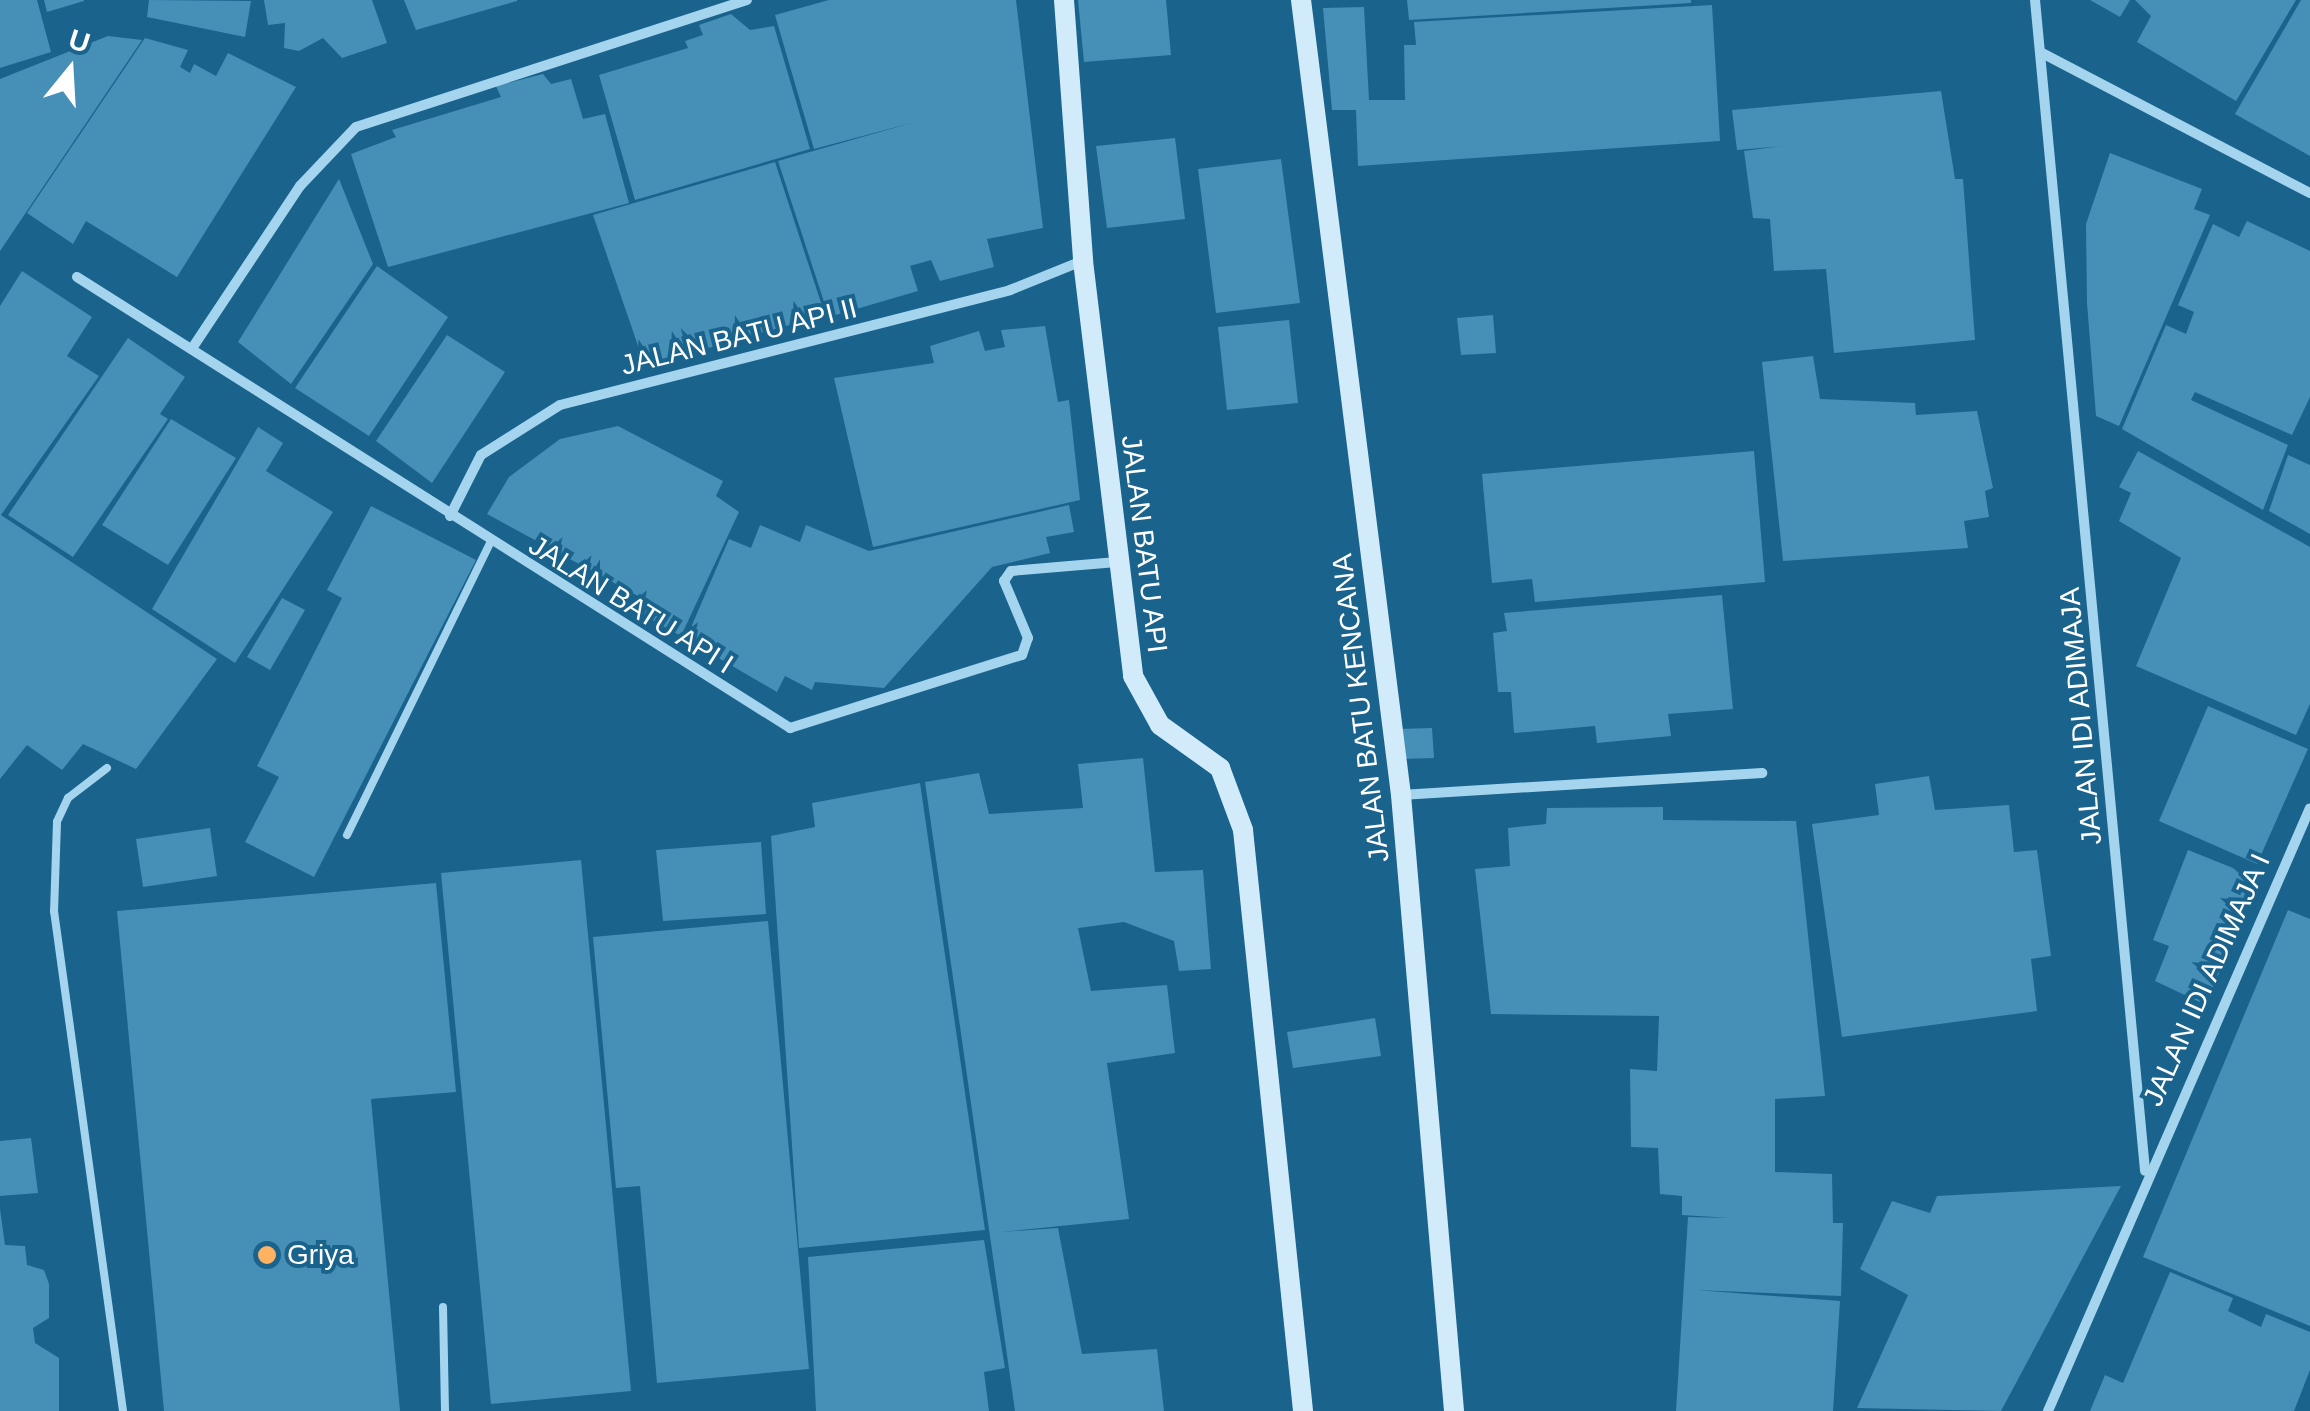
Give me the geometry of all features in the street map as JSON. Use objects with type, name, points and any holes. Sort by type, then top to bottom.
[{"type":"street","points":[[193,347],[300,186],[356,126],[747,0]]},
{"type":"street","name":"JALAN BATU API","points":[[1064,0],[1083,260],[1133,676],[1160,726],[1220,768],[1243,830],[1303,1411]]},
{"type":"street","name":"JALAN BATU KENCANA","points":[[1301,0],[1401,795],[1454,1411]]},
{"type":"street","name":"JALAN IDI ADIMAJA","points":[[2035,0],[2145,1171],[2048,1411]]},
{"type":"street","points":[[2042,53],[2310,193]]},
{"type":"street","name":"JALAN BATU API II","points":[[450,516],[480,456],[560,405],[1010,290],[1083,260]]},
{"type":"street","name":"JALAN BATU API I","points":[[77,277],[193,347],[490,544],[790,728],[1022,654],[1028,638],[1004,581],[1010,571],[1117,562]]},
{"type":"street","points":[[1401,795],[1762,773]]},
{"type":"street","name":"JALAN IDI ADIMAJA I","points":[[2145,1171],[2310,808]]},
{"type":"lane","points":[[348,835],[490,544]]},
{"type":"lane","points":[[107,768],[68,798],[57,822],[54,911],[123,1411]]},
{"type":"lane","points":[[443,1307],[445,1411]]},
{"type":"building","points":[[0,0],[37,0],[51,52],[0,68]]},
{"type":"building","points":[[44,0],[84,0],[84,1],[47,12]]},
{"type":"building","points":[[149,0],[251,1],[245,37],[147,17]]},
{"type":"building","points":[[264,0],[372,0],[387,43],[342,58],[323,38],[299,51],[284,48],[285,23],[268,25]]},
{"type":"building","points":[[404,0],[517,0],[517,1],[416,30]]},
{"type":"building","points":[[829,0],[1016,0],[1043,228],[987,239],[994,267],[940,281],[931,260],[910,266],[918,291],[829,317],[778,161],[915,122],[814,149],[775,15]]},
{"type":"building","points":[[1078,0],[1166,0],[1171,55],[1084,62]]},
{"type":"building","points":[[1407,0],[1691,0],[1691,3],[1409,20]]},
{"type":"building","points":[[2090,0],[2130,0],[2120,17]]},
{"type":"building","points":[[2135,0],[2296,0],[2236,101],[2137,42],[2151,16]]},
{"type":"building","points":[[2301,0],[2310,0],[2310,156],[2235,114]]},
{"type":"building","points":[[1712,5],[1720,141],[1358,166],[1356,110],[1332,110],[1323,8],[1364,7],[1369,100],[1405,100],[1404,45],[1416,45],[1414,22]]},
{"type":"building","points":[[731,14],[750,30],[774,26],[810,149],[635,200],[599,75],[688,48],[685,41],[703,35],[699,25]]},
{"type":"building","points":[[108,36],[142,40],[0,251],[0,79]]},
{"type":"building","points":[[145,38],[188,50],[180,67],[190,73],[194,64],[216,76],[228,53],[296,87],[177,277],[86,221],[73,244],[27,213]]},
{"type":"building","points":[[543,74],[551,84],[571,79],[583,119],[605,114],[629,203],[388,267],[351,154],[396,137],[392,130],[501,97],[496,86]]},
{"type":"building","points":[[1941,91],[1955,179],[1963,179],[1975,340],[1834,353],[1826,269],[1774,271],[1770,219],[1753,218],[1744,151],[1782,146],[1737,150],[1732,110]]},
{"type":"building","points":[[1175,138],[1185,219],[1107,228],[1096,146]]},
{"type":"building","points":[[2110,153],[2202,189],[2194,209],[2210,215],[2119,426],[2096,416],[2087,303],[2086,224]]},
{"type":"building","points":[[1281,159],[1300,303],[1216,313],[1198,169]]},
{"type":"building","points":[[775,162],[825,315],[645,366],[593,215]]},
{"type":"building","points":[[339,179],[373,264],[291,384],[238,342]]},
{"type":"building","points":[[2247,221],[2310,251],[2310,397],[2292,435],[2195,392],[2191,400],[2288,445],[2263,510],[2122,429],[2166,325],[2186,334],[2194,312],[2178,305],[2213,224],[2239,237]]},
{"type":"building","points":[[377,266],[448,317],[369,436],[295,388]]},
{"type":"building","points":[[22,271],[92,317],[67,356],[99,376],[1,515],[217,659],[136,769],[83,744],[62,770],[27,745],[0,779],[0,306]]},
{"type":"building","points":[[1493,315],[1496,353],[1461,355],[1457,318]]},
{"type":"building","points":[[1289,320],[1298,403],[1227,410],[1218,327]]},
{"type":"building","points":[[1045,326],[1058,402],[1069,400],[1080,500],[873,547],[834,378],[934,363],[930,346],[979,331],[985,351],[1005,347],[1001,330]]},
{"type":"building","points":[[447,335],[505,372],[432,483],[376,441]]},
{"type":"building","points":[[128,338],[185,377],[160,414],[168,419],[73,557],[8,515]]},
{"type":"building","points":[[1813,356],[1820,399],[1915,403],[1916,415],[1977,411],[1993,488],[1985,491],[1989,517],[1964,521],[1968,548],[1783,561],[1762,362]]},
{"type":"building","points":[[171,419],[236,458],[168,565],[102,525]]},
{"type":"building","points":[[618,426],[723,481],[716,496],[739,512],[681,636],[643,615],[651,603],[487,514],[509,477],[560,439]]},
{"type":"building","points":[[258,427],[283,443],[266,471],[333,512],[235,663],[152,609]]},
{"type":"building","points":[[1754,451],[1765,582],[1535,602],[1532,579],[1492,583],[1482,474]]},
{"type":"building","points":[[2138,451],[2310,547],[2310,704],[2296,735],[2136,666],[2181,558],[2119,521],[2131,493],[2119,487]]},
{"type":"building","points":[[2288,455],[2310,465],[2310,534],[2269,511]]},
{"type":"building","points":[[1069,505],[1074,532],[1046,537],[1050,553],[992,567],[884,688],[815,682],[812,690],[785,676],[777,692],[686,639],[729,539],[751,548],[760,525],[800,542],[806,525],[869,551]]},
{"type":"building","points":[[371,506],[476,560],[314,877],[245,842],[279,777],[257,766],[342,598],[327,590]]},
{"type":"building","points":[[1722,595],[1733,709],[1668,714],[1671,736],[1597,743],[1595,726],[1514,733],[1511,692],[1498,692],[1493,633],[1507,631],[1504,613]]},
{"type":"building","points":[[282,598],[305,610],[270,670],[247,657]]},
{"type":"building","points":[[2208,706],[2308,749],[2257,864],[2159,821]]},
{"type":"building","points":[[1432,728],[1434,758],[1400,759],[1398,729]]},
{"type":"building","points":[[1143,758],[1155,872],[1203,870],[1211,969],[1179,971],[1174,941],[1124,922],[1078,928],[1091,991],[1167,985],[1175,1053],[1107,1063],[1129,1219],[1001,1232],[1058,1228],[1082,1354],[1157,1349],[1164,1411],[1015,1411],[925,782],[979,773],[989,814],[1083,808],[1078,764]]},
{"type":"building","points":[[1929,776],[1935,810],[2009,805],[2014,852],[2037,850],[2051,956],[2031,959],[2037,1011],[1842,1037],[1812,824],[1879,815],[1875,784]]},
{"type":"building","points":[[920,783],[985,1230],[799,1248],[771,836],[815,827],[812,803]]},
{"type":"building","points":[[1663,807],[1663,820],[1796,821],[1825,1096],[1775,1099],[1775,1172],[1832,1174],[1833,1223],[1843,1223],[1841,1296],[1696,1290],[1840,1301],[1833,1411],[1676,1411],[1688,1217],[1731,1218],[1682,1215],[1682,1196],[1660,1194],[1658,1148],[1631,1147],[1630,1069],[1657,1071],[1659,1016],[1491,1014],[1475,869],[1510,866],[1508,828],[1546,824],[1547,808]]},
{"type":"building","points":[[210,828],[217,876],[143,887],[136,839]]},
{"type":"building","points":[[761,842],[766,914],[663,921],[656,850]]},
{"type":"building","points":[[2188,850],[2258,878],[2206,1005],[2155,981],[2169,946],[2153,940]]},
{"type":"building","points":[[581,860],[631,1391],[491,1404],[441,873]]},
{"type":"building","name":"Griya","points":[[436,883],[456,1092],[371,1099],[400,1411],[164,1411],[117,911]]},
{"type":"building","points":[[2288,910],[2310,919],[2310,1326],[2143,1257]]},
{"type":"building","points":[[768,921],[809,1369],[657,1383],[640,1186],[616,1188],[593,937]]},
{"type":"building","points":[[1375,1018],[1381,1056],[1293,1068],[1287,1032]]},
{"type":"building","points":[[31,1138],[38,1193],[0,1196],[0,1141]]},
{"type":"building","points":[[2121,1186],[2001,1411],[1857,1408],[1908,1295],[1860,1269],[1892,1201],[1930,1213],[1937,1196]]},
{"type":"building","points":[[0,1209],[5,1245],[25,1246],[27,1265],[44,1270],[49,1284],[49,1318],[33,1328],[35,1343],[59,1358],[59,1411],[0,1411]]},
{"type":"building","points":[[984,1240],[1005,1368],[984,1372],[989,1411],[816,1411],[808,1257]]},
{"type":"building","points":[[2170,1272],[2233,1298],[2228,1311],[2261,1327],[2266,1314],[2310,1332],[2310,1370],[2294,1411],[2090,1411],[2105,1375],[2123,1383]]},
{"type":"place","name":"Griya","points":[[267,1255]]}]
